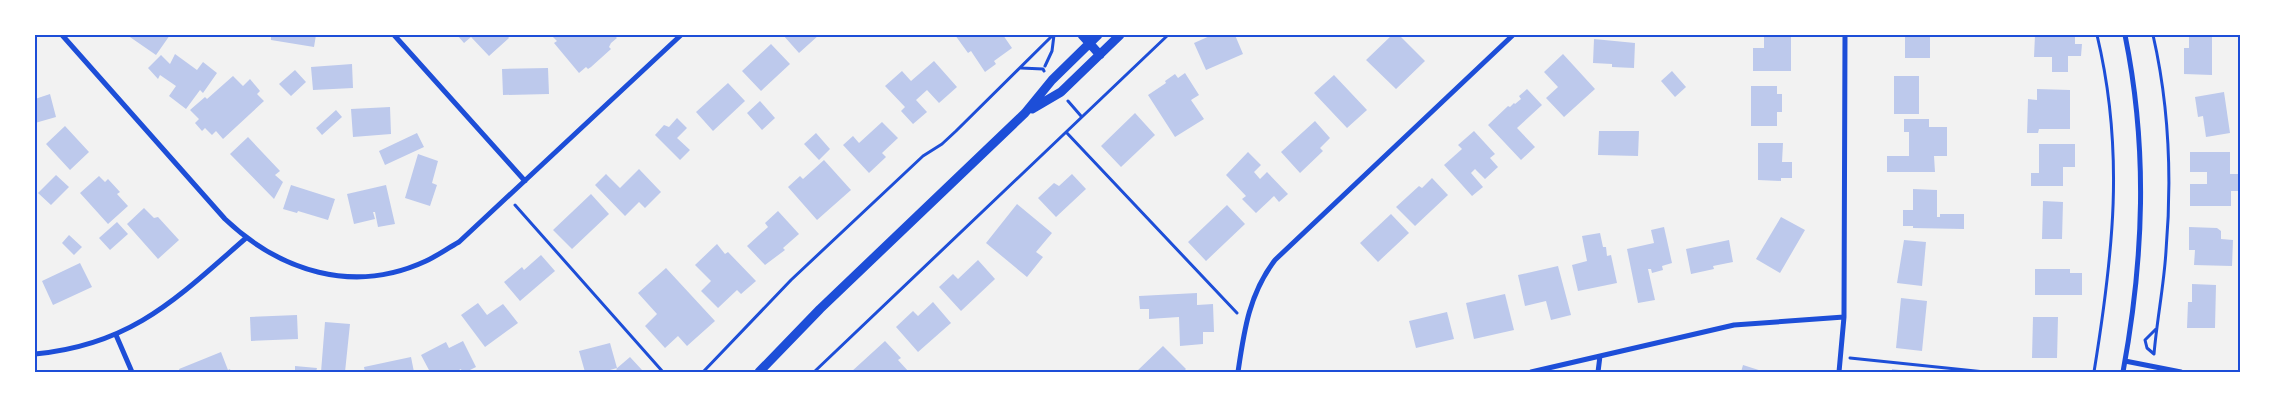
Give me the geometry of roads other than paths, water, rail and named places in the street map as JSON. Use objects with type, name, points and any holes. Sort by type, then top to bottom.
[{"type":"street","points":[[62,35],[225,219],[246,238],[279,259],[315,272],[352,277],[389,273],[425,262],[459,242],[681,35]]},
{"type":"street","points":[[394,35],[525,182]]},
{"type":"street","points":[[1082,35],[1100,55]]},
{"type":"street","points":[[759,372],[820,309],[1025,113],[1052,80],[1098,35]]},
{"type":"street","points":[[1025,113],[1061,92],[1100,55],[1110,39],[1120,35]]},
{"type":"street","points":[[1238,372],[1245,322],[1253,297],[1266,271],[1275,260],[1513,35]]},
{"type":"street","points":[[1839,372],[1844,316],[1845,35]]},
{"type":"street","points":[[2123,372],[2136,285],[2142,216],[2138,113],[2124,35]]},
{"type":"street","points":[[35,354],[77,348],[116,335],[171,303],[246,238]]},
{"type":"street","points":[[1531,372],[1734,325],[1844,316]]},
{"type":"street","points":[[116,335],[132,372]]},
{"type":"street","points":[[1598,372],[1600,356]]},
{"type":"street","points":[[2125,361],[2181,372]]}]
